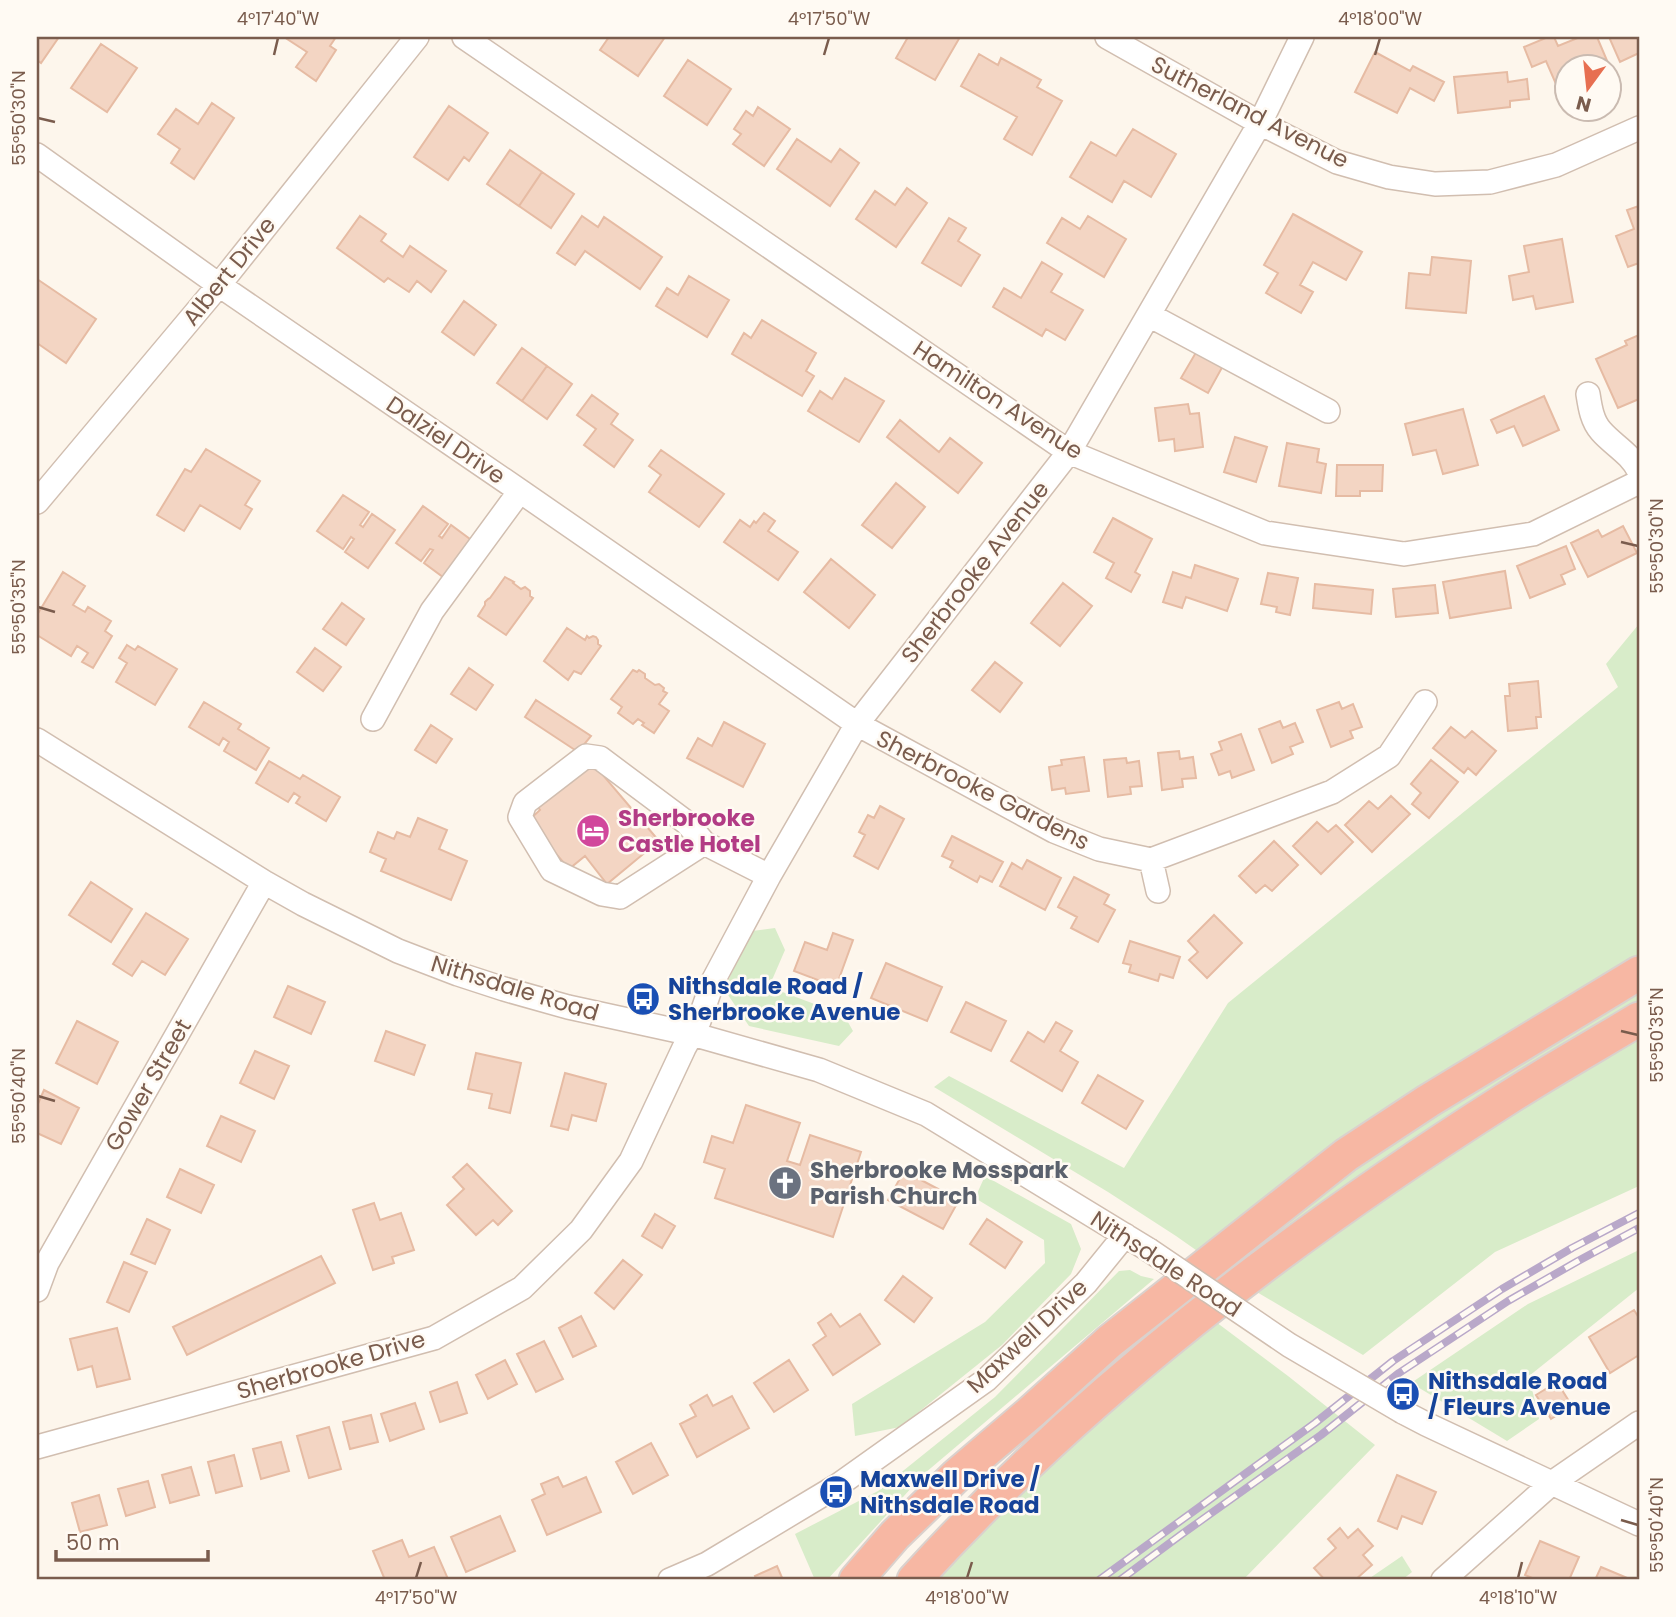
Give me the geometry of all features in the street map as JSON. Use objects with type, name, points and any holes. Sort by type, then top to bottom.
[{"type":"highway","points":[[856,1580],[895,1535],[957,1475],[1110,1341],[1346,1155],[1474,1073],[1639,973]]},
{"type":"highway","points":[[914,1580],[1026,1466],[1182,1329],[1316,1226],[1400,1168],[1506,1098],[1639,1019]]},
{"type":"highway","points":[[1506,1098],[1639,1029]]},
{"type":"street","name":"Albert Drive","points":[[37,502],[219,285],[417,37]]},
{"type":"street","name":"Hamilton Avenue","points":[[464,37],[1069,452],[1265,533],[1404,554],[1533,534],[1639,482]]},
{"type":"street","name":"Sutherland Avenue","points":[[1107,37],[1260,123],[1337,162],[1389,177],[1435,184],[1490,182],[1543,168],[1593,150],[1639,128]]},
{"type":"street","name":"Sherbrooke Avenue","points":[[692,1034],[713,981],[769,876],[857,724],[1069,452],[1260,123],[1302,37]]},
{"type":"street","name":"Dalziel Drive","points":[[37,155],[219,285],[857,724]]},
{"type":"street","points":[[1149,315],[1328,411]]},
{"type":"street","points":[[1588,394],[1594,419],[1600,430],[1627,454],[1639,471]]},
{"type":"street","points":[[373,719],[432,611],[520,491]]},
{"type":"street","points":[[1158,891],[1152,860],[1332,792],[1389,756],[1424,702]]},
{"type":"street","name":"Sherbrooke Gardens","points":[[857,724],[1054,831],[1099,849],[1152,860]]},
{"type":"street","name":"Nithsdale Road","points":[[37,740],[264,882],[386,945],[504,989],[568,1007],[692,1034],[819,1070],[926,1114],[1149,1250],[1289,1345],[1403,1412],[1639,1524]]},
{"type":"street","points":[[705,843],[620,897],[602,894],[552,870],[520,817],[526,803],[586,755],[600,758],[687,823],[705,843],[769,876]]},
{"type":"street","name":"Gower Street","points":[[37,1290],[47,1263],[264,882]]},
{"type":"street","name":"Sherbrooke Drive","points":[[37,1447],[433,1338],[522,1288],[581,1230],[631,1161],[692,1034]]},
{"type":"street","name":"Maxwell Drive","points":[[670,1580],[707,1563],[837,1486],[986,1380],[1086,1283],[1125,1236]]},
{"type":"street","points":[[1443,1580],[1552,1483],[1639,1423]]},
{"type":"green space","points":[[1639,624],[1639,1186],[1495,1252],[1363,1355],[1250,1288],[1108,1192],[934,1087],[949,1076],[1124,1168],[1228,1003],[1618,687],[1606,664]]},
{"type":"green space","points":[[775,928],[785,950],[769,987],[844,1015],[853,1031],[839,1046],[749,1026],[724,989],[752,931]]},
{"type":"green space","points":[[985,1176],[1071,1224],[1081,1249],[1071,1274],[1002,1345],[900,1427],[855,1436],[852,1404],[985,1322],[1045,1263],[1044,1240],[975,1198]]},
{"type":"green space","points":[[1639,1250],[1639,1288],[1529,1376],[1539,1419],[1507,1441],[1411,1383],[1528,1304]]},
{"type":"green space","points":[[1130,1270],[1154,1279],[925,1473],[827,1580],[815,1580],[795,1534],[878,1491],[995,1397],[1119,1271]]},
{"type":"green space","points":[[1212,1319],[1375,1445],[1243,1580],[925,1580],[1031,1471]]},
{"type":"green space","points":[[1402,1556],[1412,1572],[1402,1580],[1367,1580]]},
{"type":"building","points":[[37,37],[59,37],[41,63],[37,60]]},
{"type":"building","points":[[284,37],[336,37],[330,46],[336,50],[316,81],[296,67],[307,52]]},
{"type":"building","points":[[609,37],[665,37],[638,76],[600,50]]},
{"type":"building","points":[[908,37],[960,37],[935,80],[896,58]]},
{"type":"building","points":[[1548,37],[1554,37],[1558,46],[1580,37],[1597,37],[1603,52],[1554,52],[1554,79],[1546,61],[1532,67],[1524,47]]},
{"type":"building","points":[[1609,37],[1639,37],[1639,53],[1624,60],[1624,52],[1616,52]]},
{"type":"building","points":[[101,44],[137,68],[107,112],[71,88]]},
{"type":"building","points":[[1375,52],[1410,71],[1413,66],[1444,82],[1434,101],[1410,88],[1397,113],[1355,92]]},
{"type":"building","points":[[979,54],[998,65],[1001,58],[1041,80],[1037,87],[1062,101],[1032,155],[1004,139],[1017,117],[961,86]]},
{"type":"building","points":[[688,60],[731,89],[707,125],[664,96]]},
{"type":"building","points":[[1507,72],[1508,82],[1527,79],[1529,99],[1510,101],[1510,107],[1458,113],[1454,77]]},
{"type":"building","points":[[212,103],[234,118],[194,179],[171,163],[180,149],[158,134],[176,109],[198,124]]},
{"type":"building","points":[[449,106],[488,133],[469,161],[464,157],[448,180],[414,157]]},
{"type":"building","points":[[758,107],[790,129],[764,166],[733,144],[741,134],[734,129],[746,111],[753,116]]},
{"type":"building","points":[[1133,129],[1176,154],[1151,197],[1124,181],[1112,202],[1070,177],[1091,142],[1116,156]]},
{"type":"building","points":[[797,139],[831,162],[840,149],[859,163],[830,206],[777,169]]},
{"type":"building","points":[[510,150],[542,172],[519,206],[487,184]]},
{"type":"building","points":[[542,172],[574,194],[551,228],[519,206]]},
{"type":"building","points":[[907,188],[927,203],[896,247],[856,219],[875,191],[895,205]]},
{"type":"building","points":[[1639,206],[1639,263],[1628,267],[1616,236],[1634,229],[1627,210]]},
{"type":"building","points":[[1293,214],[1362,252],[1346,280],[1313,262],[1300,285],[1313,292],[1301,313],[1266,293],[1278,273],[1264,265]]},
{"type":"building","points":[[360,216],[386,234],[381,241],[403,257],[410,246],[446,271],[431,292],[417,281],[409,292],[388,278],[384,282],[337,248]]},
{"type":"building","points":[[582,216],[598,227],[604,217],[662,257],[640,289],[585,251],[575,265],[557,253]]},
{"type":"building","points":[[1088,216],[1126,239],[1104,277],[1047,243],[1062,218],[1080,229]]},
{"type":"building","points":[[949,218],[966,228],[958,241],[980,255],[961,286],[922,263]]},
{"type":"building","points":[[1562,239],[1573,302],[1536,309],[1533,296],[1513,300],[1509,276],[1529,272],[1524,246]]},
{"type":"building","points":[[1432,257],[1471,261],[1466,313],[1406,308],[1409,273],[1430,275]]},
{"type":"building","points":[[1042,262],[1062,274],[1051,292],[1083,310],[1065,340],[1046,329],[1042,336],[993,307],[1004,288],[1021,298]]},
{"type":"building","points":[[689,276],[729,300],[707,337],[656,306],[667,288],[678,295]]},
{"type":"building","points":[[37,279],[96,319],[66,363],[37,343]]},
{"type":"building","points":[[464,301],[496,325],[474,355],[442,332]]},
{"type":"building","points":[[762,320],[816,353],[806,371],[814,376],[802,396],[732,354],[744,333],[751,338]]},
{"type":"building","points":[[1639,335],[1639,399],[1618,408],[1596,359],[1627,345],[1625,341]]},
{"type":"building","points":[[522,348],[547,366],[522,401],[497,383]]},
{"type":"building","points":[[1198,349],[1224,364],[1208,393],[1181,378]]},
{"type":"building","points":[[547,366],[572,384],[547,419],[522,401]]},
{"type":"building","points":[[845,378],[884,401],[859,442],[808,411],[820,391],[832,399]]},
{"type":"building","points":[[592,395],[618,414],[611,424],[633,440],[614,467],[584,445],[596,429],[577,415]]},
{"type":"building","points":[[1544,396],[1559,430],[1523,446],[1514,426],[1497,433],[1491,420]]},
{"type":"building","points":[[1188,404],[1190,414],[1199,413],[1203,447],[1175,451],[1174,439],[1159,441],[1155,408]]},
{"type":"building","points":[[1463,409],[1478,465],[1443,474],[1436,450],[1413,455],[1405,424]]},
{"type":"building","points":[[900,420],[939,452],[950,438],[982,463],[958,493],[887,437]]},
{"type":"building","points":[[1235,437],[1267,447],[1256,482],[1224,472]]},
{"type":"building","points":[[1287,443],[1319,449],[1317,462],[1326,464],[1321,493],[1279,486]]},
{"type":"building","points":[[206,449],[260,481],[245,505],[252,509],[240,529],[200,505],[184,531],[157,515],[185,469],[191,472]]},
{"type":"building","points":[[661,450],[724,494],[699,527],[649,492],[661,475],[649,466]]},
{"type":"building","points":[[1337,465],[1383,465],[1382,491],[1360,491],[1360,496],[1336,496]]},
{"type":"building","points":[[896,483],[925,507],[892,548],[862,525]]},
{"type":"building","points":[[343,495],[369,512],[360,525],[363,527],[372,514],[395,530],[368,568],[345,552],[354,539],[351,537],[343,549],[317,531]]},
{"type":"building","points":[[423,506],[448,524],[439,536],[442,538],[451,525],[474,542],[447,580],[424,563],[433,550],[430,549],[421,561],[396,543]]},
{"type":"building","points":[[764,513],[775,521],[768,531],[798,552],[778,580],[724,542],[740,520],[750,527]]},
{"type":"building","points":[[1113,518],[1152,539],[1135,572],[1140,575],[1131,592],[1106,578],[1114,563],[1094,552]]},
{"type":"building","points":[[1623,526],[1637,553],[1588,577],[1571,543],[1598,530],[1602,537]]},
{"type":"building","points":[[1566,546],[1575,569],[1561,575],[1565,584],[1530,598],[1517,566]]},
{"type":"building","points":[[831,559],[875,595],[849,628],[804,592]]},
{"type":"building","points":[[1195,565],[1238,579],[1227,611],[1186,597],[1182,608],[1163,602],[1173,572],[1191,578]]},
{"type":"building","points":[[1505,571],[1511,608],[1450,618],[1443,582]]},
{"type":"building","points":[[63,572],[85,586],[73,605],[85,612],[88,607],[111,621],[105,631],[112,636],[93,668],[82,662],[88,653],[77,646],[71,656],[37,635],[37,615]]},
{"type":"building","points":[[1268,573],[1298,578],[1290,615],[1276,612],[1277,607],[1261,604]]},
{"type":"building","points":[[505,577],[521,589],[525,587],[533,598],[506,635],[478,616],[485,602]]},
{"type":"building","points":[[1063,583],[1092,606],[1060,646],[1031,623]]},
{"type":"building","points":[[1315,584],[1373,590],[1371,614],[1313,608]]},
{"type":"building","points":[[1435,585],[1438,613],[1396,617],[1393,589]]},
{"type":"building","points":[[342,603],[364,619],[346,645],[323,629]]},
{"type":"building","points":[[567,628],[585,640],[587,636],[596,637],[601,646],[581,674],[574,671],[568,680],[544,661]]},
{"type":"building","points":[[127,645],[135,650],[138,646],[177,669],[155,705],[116,682],[127,663],[119,658]]},
{"type":"building","points":[[315,648],[341,667],[323,691],[297,672]]},
{"type":"building","points":[[995,662],[1022,683],[1000,712],[972,690]]},
{"type":"building","points":[[469,668],[493,685],[476,710],[451,694]]},
{"type":"building","points":[[633,670],[645,674],[645,678],[655,685],[659,684],[667,693],[659,704],[669,711],[654,733],[638,719],[633,724],[618,713],[622,707],[611,699]]},
{"type":"building","points":[[1538,681],[1541,717],[1536,717],[1537,728],[1508,731],[1505,696],[1510,696],[1509,684]]},
{"type":"building","points":[[536,700],[591,736],[578,752],[525,717]]},
{"type":"building","points":[[204,702],[241,724],[238,729],[269,748],[256,770],[224,751],[229,742],[223,738],[219,745],[189,727]]},
{"type":"building","points":[[1339,702],[1342,709],[1353,704],[1362,727],[1350,731],[1353,738],[1331,747],[1317,710]]},
{"type":"building","points":[[1280,721],[1283,728],[1295,723],[1303,742],[1290,747],[1293,754],[1272,763],[1259,729]]},
{"type":"building","points":[[724,722],[765,744],[743,787],[687,758],[698,738],[712,746]]},
{"type":"building","points":[[431,725],[452,739],[436,763],[415,750]]},
{"type":"building","points":[[1451,727],[1465,738],[1472,731],[1496,751],[1476,775],[1468,768],[1464,773],[1433,748]]},
{"type":"building","points":[[1241,734],[1254,770],[1232,778],[1230,771],[1219,775],[1211,754],[1222,750],[1219,742]]},
{"type":"building","points":[[1179,751],[1180,759],[1193,757],[1196,778],[1182,779],[1183,787],[1162,790],[1158,753]]},
{"type":"building","points":[[1084,757],[1089,791],[1066,794],[1065,788],[1052,790],[1049,767],[1062,765],[1061,760]]},
{"type":"building","points":[[1126,758],[1127,763],[1139,761],[1142,786],[1130,787],[1131,794],[1108,797],[1104,760]]},
{"type":"building","points":[[1431,760],[1458,782],[1429,818],[1412,804],[1421,793],[1411,784]]},
{"type":"building","points":[[269,761],[300,779],[303,775],[340,797],[326,821],[296,803],[300,797],[294,793],[288,802],[256,783]]},
{"type":"building","name":"Sherbrooke Castle Hotel","points":[[591,761],[659,841],[607,884],[585,856],[569,869],[528,821],[540,810],[537,806]]},
{"type":"building","points":[[1391,796],[1410,814],[1372,852],[1345,825],[1369,801],[1378,809]]},
{"type":"building","points":[[880,806],[904,819],[878,869],[854,856],[865,835],[859,832],[868,815],[874,818]]},
{"type":"building","points":[[418,818],[447,830],[439,849],[467,861],[451,900],[381,871],[386,859],[370,852],[378,832],[394,839],[397,832],[410,837]]},
{"type":"building","points":[[1317,822],[1328,832],[1336,825],[1353,842],[1321,874],[1293,846]]},
{"type":"building","points":[[952,836],[1003,862],[992,882],[980,876],[977,882],[950,867],[953,861],[942,856]]},
{"type":"building","points":[[1274,841],[1298,865],[1272,891],[1265,885],[1256,893],[1239,876]]},
{"type":"building","points":[[1027,860],[1061,878],[1045,910],[1000,886],[1012,863],[1022,869]]},
{"type":"building","points":[[1074,877],[1109,895],[1104,904],[1115,910],[1098,942],[1071,928],[1077,917],[1058,907]]},
{"type":"building","points":[[91,882],[132,909],[111,942],[69,915]]},
{"type":"building","points":[[146,913],[188,939],[165,975],[142,961],[132,976],[113,964]]},
{"type":"building","points":[[1214,915],[1242,943],[1207,978],[1189,960],[1198,952],[1188,941]]},
{"type":"building","points":[[833,933],[853,940],[836,987],[794,971],[805,942],[827,950]]},
{"type":"building","points":[[1130,941],[1180,957],[1173,978],[1160,974],[1158,981],[1129,972],[1131,965],[1123,963]]},
{"type":"building","points":[[886,963],[942,987],[927,1021],[871,998]]},
{"type":"building","points":[[288,986],[325,1002],[311,1034],[274,1017]]},
{"type":"building","points":[[966,1002],[1006,1021],[991,1051],[951,1032]]},
{"type":"building","points":[[77,1021],[118,1042],[97,1084],[56,1063]]},
{"type":"building","points":[[1056,1022],[1072,1031],[1060,1051],[1078,1062],[1062,1091],[1011,1061],[1028,1032],[1044,1042]]},
{"type":"building","points":[[386,1031],[425,1045],[414,1075],[375,1061]]},
{"type":"building","points":[[255,1051],[289,1066],[274,1099],[240,1083]]},
{"type":"building","points":[[476,1053],[521,1063],[510,1113],[489,1108],[492,1094],[468,1089]]},
{"type":"building","points":[[565,1073],[606,1084],[596,1121],[572,1115],[568,1130],[551,1126]]},
{"type":"building","points":[[1098,1075],[1143,1101],[1126,1129],[1082,1103]]},
{"type":"building","points":[[44,1090],[79,1108],[61,1144],[37,1133],[37,1106]]},
{"type":"building","name":"Sherbrooke Mosspark Parish Church","points":[[746,1105],[800,1123],[787,1161],[800,1165],[810,1135],[861,1152],[833,1237],[715,1198],[725,1169],[704,1162],[712,1136],[733,1143]]},
{"type":"building","points":[[221,1116],[255,1131],[241,1162],[207,1146]]},
{"type":"building","points":[[467,1164],[512,1211],[498,1225],[493,1220],[476,1235],[447,1205],[464,1189],[453,1177]]},
{"type":"building","points":[[180,1169],[214,1185],[201,1213],[167,1197]]},
{"type":"building","points":[[904,1171],[959,1200],[943,1229],[888,1200]]},
{"type":"building","points":[[374,1203],[380,1220],[401,1213],[414,1250],[392,1257],[394,1263],[373,1270],[353,1210]]},
{"type":"building","points":[[655,1214],[675,1226],[662,1248],[642,1236]]},
{"type":"building","points":[[147,1219],[170,1230],[155,1264],[131,1254]]},
{"type":"building","points":[[987,1219],[1022,1242],[1005,1268],[970,1244]]},
{"type":"building","points":[[321,1256],[335,1283],[187,1355],[173,1327]]},
{"type":"building","points":[[623,1260],[642,1275],[614,1309],[595,1293]]},
{"type":"building","points":[[124,1262],[147,1272],[129,1312],[107,1302]]},
{"type":"building","points":[[903,1276],[932,1298],[914,1322],[885,1300]]},
{"type":"building","points":[[1634,1310],[1639,1318],[1639,1355],[1610,1373],[1589,1337]]},
{"type":"building","points":[[831,1314],[840,1327],[860,1314],[880,1344],[833,1375],[813,1345],[826,1336],[818,1323]]},
{"type":"building","points":[[581,1316],[596,1346],[573,1357],[559,1328]]},
{"type":"building","points":[[117,1328],[130,1379],[97,1387],[92,1366],[78,1370],[70,1339]]},
{"type":"building","points":[[544,1341],[563,1379],[536,1392],[517,1354]]},
{"type":"building","points":[[505,1360],[517,1384],[488,1399],[476,1375]]},
{"type":"building","points":[[789,1360],[808,1390],[774,1412],[754,1383]]},
{"type":"building","points":[[457,1382],[467,1413],[440,1422],[430,1392]]},
{"type":"building","points":[[1557,1382],[1572,1406],[1551,1419],[1536,1395]]},
{"type":"building","points":[[707,1395],[713,1406],[732,1396],[749,1428],[697,1457],[680,1424],[696,1416],[690,1405]]},
{"type":"building","points":[[415,1403],[424,1429],[390,1441],[381,1414]]},
{"type":"building","points":[[371,1415],[378,1442],[350,1449],[343,1422]]},
{"type":"building","points":[[329,1427],[341,1469],[309,1478],[297,1436]]},
{"type":"building","points":[[281,1442],[289,1471],[261,1479],[253,1449]]},
{"type":"building","points":[[651,1443],[668,1475],[633,1494],[616,1462]]},
{"type":"building","points":[[234,1455],[242,1486],[216,1493],[208,1462]]},
{"type":"building","points":[[191,1467],[199,1495],[170,1503],[162,1475]]},
{"type":"building","points":[[1397,1475],[1436,1492],[1422,1524],[1402,1516],[1397,1529],[1378,1521]]},
{"type":"building","points":[[558,1477],[563,1487],[586,1477],[601,1512],[547,1535],[532,1500],[545,1494],[541,1484]]},
{"type":"building","points":[[148,1481],[155,1507],[126,1516],[118,1489]]},
{"type":"building","points":[[99,1495],[107,1525],[80,1532],[72,1503]]},
{"type":"building","points":[[500,1516],[515,1551],[466,1572],[451,1537]]},
{"type":"building","points":[[1340,1528],[1348,1538],[1358,1529],[1373,1546],[1363,1555],[1372,1565],[1355,1580],[1325,1580],[1314,1568],[1336,1548],[1328,1539]]},
{"type":"building","points":[[402,1540],[409,1557],[434,1547],[448,1579],[385,1580],[373,1551]]},
{"type":"building","points":[[1540,1541],[1579,1557],[1569,1580],[1537,1580],[1525,1575]]},
{"type":"building","points":[[777,1566],[783,1580],[757,1580],[755,1576]]},
{"type":"building","points":[[1601,1567],[1632,1580],[1595,1580]]},
{"type":"railway","points":[[1099,1580],[1315,1423],[1393,1361],[1502,1289],[1639,1213]]},
{"type":"railway","points":[[1120,1580],[1321,1435],[1399,1373],[1508,1301],[1639,1228]]},
{"type":"place","name":"Sherbrooke Castle Hotel","points":[[593,831]]},
{"type":"place","name":"Nithsdale Road / Sherbrooke Avenue","points":[[643,999]]},
{"type":"place","name":"Sherbrooke Mosspark Parish Church","points":[[785,1183]]},
{"type":"place","name":"Nithsdale Road / Fleurs Avenue","points":[[1403,1394]]},
{"type":"place","name":"Maxwell Drive / Nithsdale Road","points":[[836,1492]]}]
